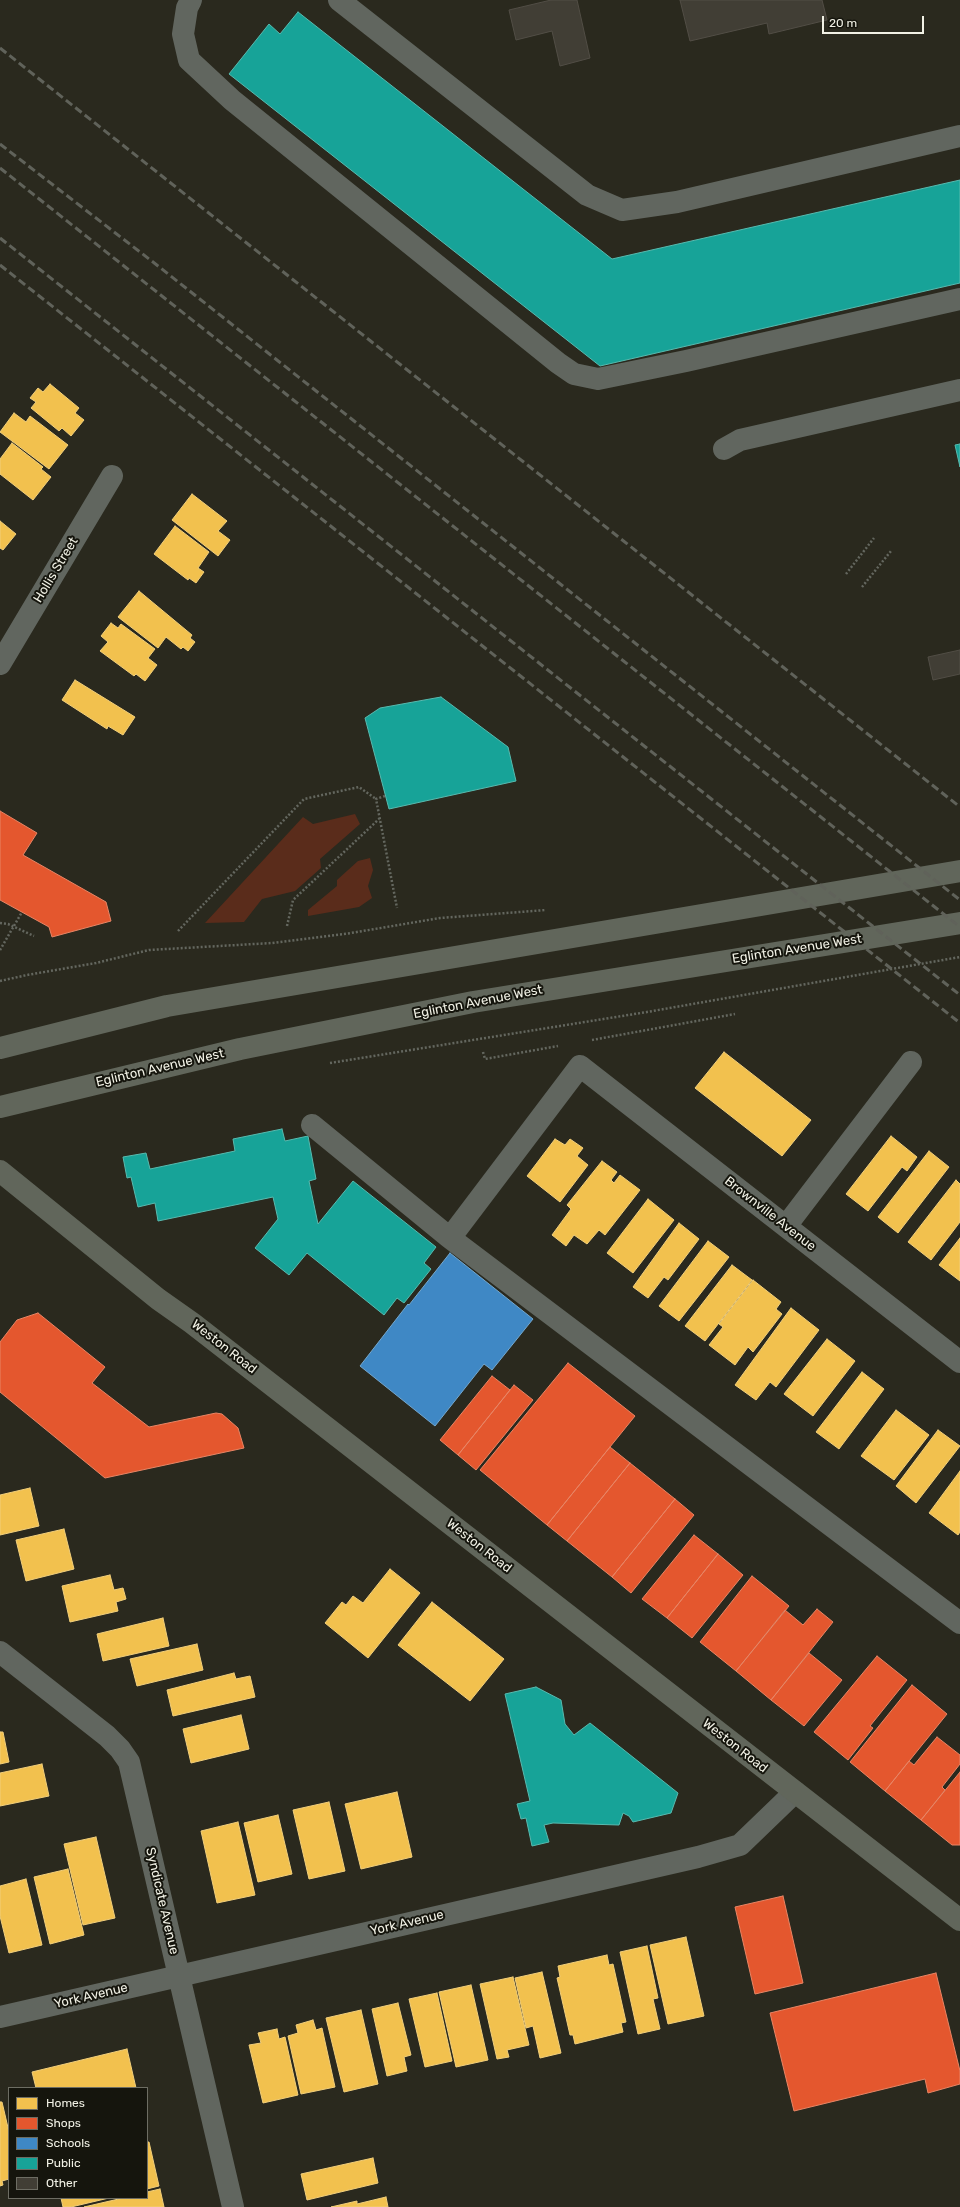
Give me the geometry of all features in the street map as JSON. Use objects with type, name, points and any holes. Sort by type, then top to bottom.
[{"type":"main road","points":[[0,1048],[167,1006],[960,872]]},
{"type":"main road","name":"Eglinton Avenue West","points":[[0,1107],[240,1049],[473,1002],[960,923]]},
{"type":"main road","name":"Weston Road","points":[[0,1171],[158,1299],[192,1323],[960,1920]]},
{"type":"street","points":[[191,0],[187,8],[183,34],[188,60],[227,96],[552,359],[574,374],[598,379],[686,361],[960,299]]},
{"type":"street","points":[[339,0],[587,195],[622,210],[677,202],[960,136]]},
{"type":"street","points":[[724,450],[740,440],[960,390]]},
{"type":"street","name":"Hollis Street","points":[[0,664],[112,476]]},
{"type":"street","points":[[786,1226],[911,1062]]},
{"type":"street","name":"Brownville Avenue","points":[[450,1238],[580,1066],[960,1362]]},
{"type":"street","points":[[312,1125],[450,1238],[960,1622]]},
{"type":"street","name":"Syndicate Avenue","points":[[0,1652],[107,1736],[120,1749],[129,1762],[234,2207]]},
{"type":"street","name":"York Avenue","points":[[0,2017],[690,1859],[740,1845],[795,1792]]},
{"type":"path","points":[[846,574],[874,538]]},
{"type":"path","points":[[862,587],[891,550]]},
{"type":"path","points":[[178,931],[304,799],[359,787],[376,799],[397,908]]},
{"type":"path","points":[[376,799],[385,796]]},
{"type":"path","points":[[287,926],[293,900],[379,819]]},
{"type":"path","points":[[0,981],[27,975],[96,964],[149,950],[272,943],[351,933],[440,918],[553,909]]},
{"type":"path","points":[[0,950],[22,912]]},
{"type":"path","points":[[0,923],[14,926],[34,936]]},
{"type":"path","points":[[323,1064],[647,1012],[960,957]]},
{"type":"path","points":[[590,1040],[734,1014]]},
{"type":"path","points":[[483,1052],[485,1059],[560,1046]]},
{"type":"shaded area","points":[[355,814],[360,824],[320,859],[321,868],[295,891],[262,899],[244,922],[205,923],[303,817],[313,824]]},
{"type":"shaded area","points":[[370,858],[373,870],[368,886],[372,898],[359,907],[308,916],[308,910],[337,886],[337,880],[358,861]]},
{"type":"building: Homes","points":[[50,384],[79,408],[75,413],[84,420],[71,436],[62,428],[59,431],[31,408],[36,402],[30,398],[38,388],[43,392]]},
{"type":"building: Homes","points":[[14,413],[26,422],[30,416],[68,445],[49,469],[0,432]]},
{"type":"building: Homes","points":[[12,443],[43,467],[41,469],[51,477],[33,500],[0,474],[0,459]]},
{"type":"building: Homes","points":[[192,494],[227,521],[218,531],[230,540],[218,556],[172,520]]},
{"type":"building: Homes","points":[[0,521],[16,534],[3,550],[0,548]]},
{"type":"building: Homes","points":[[175,526],[209,552],[198,568],[204,572],[196,583],[189,578],[188,580],[154,554]]},
{"type":"building: Homes","points":[[139,591],[192,635],[190,638],[195,642],[188,651],[183,647],[181,649],[166,637],[158,648],[118,617]]},
{"type":"building: Homes","points":[[111,623],[118,628],[121,624],[155,649],[148,658],[157,665],[145,681],[136,674],[134,676],[100,651],[108,642],[101,636]]},
{"type":"building: Homes","points":[[75,680],[135,717],[123,735],[108,726],[107,729],[62,700]]},
{"type":"building: Homes","points":[[724,1052],[811,1120],[782,1156],[695,1088]]},
{"type":"building: Homes","points":[[891,1136],[917,1157],[907,1171],[902,1167],[868,1211],[846,1194]]},
{"type":"building: Homes","points":[[555,1139],[565,1145],[570,1139],[583,1148],[577,1156],[588,1165],[560,1202],[527,1176]]},
{"type":"building: Homes","points":[[929,1151],[949,1167],[898,1233],[878,1217]]},
{"type":"building: Homes","points":[[602,1161],[617,1172],[611,1180],[614,1183],[620,1175],[640,1190],[605,1235],[599,1230],[587,1244],[574,1235],[566,1246],[552,1235],[571,1209],[567,1205]]},
{"type":"building: Homes","points":[[956,1180],[960,1184],[960,1222],[931,1260],[908,1242]]},
{"type":"building: Homes","points":[[648,1199],[674,1220],[633,1273],[607,1253]]},
{"type":"building: Homes","points":[[679,1223],[699,1239],[668,1280],[664,1277],[648,1298],[633,1287]]},
{"type":"building: Homes","points":[[960,1238],[960,1281],[939,1265]]},
{"type":"building: Homes","points":[[708,1241],[729,1257],[679,1321],[659,1306]]},
{"type":"building: Homes","points":[[732,1265],[752,1280],[705,1341],[685,1326]]},
{"type":"building: Homes","points":[[753,1280],[781,1302],[776,1309],[782,1314],[753,1352],[748,1347],[735,1365],[709,1345],[723,1327],[719,1324]]},
{"type":"building: Homes","points":[[791,1308],[819,1330],[776,1387],[770,1382],[756,1400],[735,1385]]},
{"type":"building: Homes","points":[[827,1339],[855,1361],[813,1416],[784,1394]]},
{"type":"building: Homes","points":[[862,1372],[884,1389],[839,1449],[816,1432]]},
{"type":"building: Homes","points":[[896,1410],[929,1435],[894,1480],[861,1456]]},
{"type":"building: Homes","points":[[938,1430],[960,1446],[916,1503],[896,1486]]},
{"type":"building: Homes","points":[[960,1471],[960,1532],[958,1535],[929,1513]]},
{"type":"building: Homes","points":[[30,1488],[39,1526],[0,1535],[0,1495]]},
{"type":"building: Homes","points":[[64,1529],[74,1569],[26,1581],[16,1540]]},
{"type":"building: Homes","points":[[390,1569],[420,1593],[368,1658],[325,1623],[342,1602],[346,1605],[353,1596],[363,1603]]},
{"type":"building: Homes","points":[[110,1575],[114,1590],[123,1588],[126,1599],[116,1602],[118,1611],[70,1622],[62,1586]]},
{"type":"building: Homes","points":[[432,1602],[504,1659],[470,1701],[398,1645]]},
{"type":"building: Homes","points":[[163,1618],[169,1646],[103,1661],[97,1634]]},
{"type":"building: Homes","points":[[197,1644],[203,1670],[137,1686],[130,1659]]},
{"type":"building: Homes","points":[[234,1673],[236,1679],[250,1676],[255,1697],[173,1716],[167,1690]]},
{"type":"building: Homes","points":[[241,1715],[249,1749],[191,1763],[183,1729]]},
{"type":"building: Homes","points":[[0,1732],[3,1732],[9,1762],[0,1764]]},
{"type":"building: Homes","points":[[42,1764],[49,1796],[0,1806],[0,1773]]},
{"type":"building: Homes","points":[[397,1792],[412,1857],[361,1869],[345,1804]]},
{"type":"building: Homes","points":[[329,1802],[345,1871],[309,1879],[293,1810]]},
{"type":"building: Homes","points":[[278,1815],[292,1874],[258,1882],[244,1823]]},
{"type":"building: Homes","points":[[238,1822],[255,1895],[217,1903],[201,1831]]},
{"type":"building: Homes","points":[[96,1837],[115,1918],[83,1925],[64,1844]]},
{"type":"building: Homes","points":[[68,1869],[84,1935],[50,1944],[34,1877]]},
{"type":"building: Homes","points":[[26,1879],[42,1945],[9,1953],[0,1916],[0,1886]]},
{"type":"building: Homes","points":[[686,1937],[704,2016],[668,2024],[650,1945]]},
{"type":"building: Homes","points":[[647,1946],[658,1998],[653,1999],[660,2029],[638,2034],[620,1952]]},
{"type":"building: Homes","points":[[607,1955],[609,1965],[613,1964],[626,2022],[621,2023],[623,2032],[575,2044],[573,2035],[570,2035],[557,1978],[560,1977],[558,1966]]},
{"type":"building: Homes","points":[[542,1972],[561,2053],[540,2058],[533,2026],[526,2028],[515,1978]]},
{"type":"building: Homes","points":[[513,1977],[529,2045],[507,2050],[509,2057],[497,2059],[480,1984]]},
{"type":"building: Homes","points":[[471,1985],[488,2060],[456,2067],[439,1992]]},
{"type":"building: Homes","points":[[437,1993],[452,2061],[425,2067],[409,1999]]},
{"type":"building: Homes","points":[[398,2003],[411,2055],[404,2057],[407,2071],[387,2076],[372,2009]]},
{"type":"building: Homes","points":[[361,2010],[378,2084],[344,2092],[326,2018]]},
{"type":"building: Homes","points":[[313,2020],[316,2030],[322,2028],[335,2087],[301,2094],[288,2036],[298,2033],[296,2025]]},
{"type":"building: Homes","points":[[277,2029],[279,2039],[285,2037],[298,2095],[263,2103],[249,2045],[261,2043],[258,2033]]},
{"type":"building: Homes","points":[[127,2049],[136,2087],[36,2087],[32,2072]]},
{"type":"building: Homes","points":[[0,2102],[2,2102],[8,2128],[8,2179],[2,2181],[3,2185],[0,2186]]},
{"type":"building: Homes","points":[[148,2142],[149,2142],[159,2186],[148,2189]]},
{"type":"building: Homes","points":[[373,2158],[378,2183],[307,2200],[301,2174]]},
{"type":"building: Homes","points":[[160,2189],[164,2207],[84,2207],[119,2199],[148,2199],[148,2192]]},
{"type":"building: Homes","points":[[386,2197],[388,2207],[331,2207],[357,2201],[357,2204]]},
{"type":"building: Homes","points":[[61,2199],[105,2199],[71,2207],[63,2207]]},
{"type":"building: Shops","points":[[0,811],[37,833],[23,855],[106,902],[111,921],[52,937],[49,927],[0,900]]},
{"type":"building: Shops","points":[[38,1313],[105,1367],[92,1383],[149,1427],[216,1413],[222,1414],[238,1428],[244,1448],[105,1478],[0,1392],[0,1342],[17,1320]]},
{"type":"building: Shops","points":[[568,1363],[635,1416],[547,1525],[480,1470]]},
{"type":"building: Shops","points":[[492,1376],[510,1390],[458,1455],[440,1440]]},
{"type":"building: Shops","points":[[514,1385],[533,1400],[476,1470],[458,1455]]},
{"type":"building: Shops","points":[[610,1447],[630,1463],[567,1541],[547,1525]]},
{"type":"building: Shops","points":[[630,1463],[675,1499],[612,1577],[567,1541]]},
{"type":"building: Shops","points":[[675,1499],[694,1515],[631,1593],[612,1577]]},
{"type":"building: Shops","points":[[694,1535],[718,1554],[667,1618],[642,1599]]},
{"type":"building: Shops","points":[[718,1554],[743,1575],[692,1638],[667,1618]]},
{"type":"building: Shops","points":[[752,1576],[789,1606],[736,1671],[700,1642]]},
{"type":"building: Shops","points":[[817,1609],[833,1622],[771,1700],[736,1671],[785,1610],[803,1625]]},
{"type":"building: Shops","points":[[809,1653],[842,1680],[804,1726],[771,1700]]},
{"type":"building: Shops","points":[[877,1656],[907,1680],[870,1726],[873,1728],[848,1760],[814,1732]]},
{"type":"building: Shops","points":[[912,1685],[947,1714],[885,1791],[850,1762]]},
{"type":"building: Shops","points":[[937,1737],[960,1755],[960,1764],[942,1787],[945,1790],[921,1820],[885,1791],[909,1761],[914,1765]]},
{"type":"building: Shops","points":[[960,1772],[960,1845],[952,1845],[921,1820]]},
{"type":"building: Shops","points":[[783,1896],[803,1983],[755,1994],[735,1907]]},
{"type":"building: Shops","points":[[936,1973],[960,2071],[960,2084],[928,2093],[925,2079],[794,2111],[770,2013]]},
{"type":"building: Schools","points":[[450,1253],[533,1319],[492,1370],[484,1364],[435,1426],[360,1366]]},
{"type":"building: Public","points":[[298,12],[612,259],[960,180],[960,283],[600,366],[229,74],[269,24],[280,34]]},
{"type":"building: Public","points":[[960,444],[960,467],[955,445]]},
{"type":"building: Public","points":[[441,697],[508,747],[516,781],[389,809],[365,718],[380,708]]},
{"type":"building: Public","points":[[282,1129],[285,1141],[308,1136],[316,1179],[309,1181],[318,1224],[353,1181],[436,1247],[424,1263],[431,1269],[404,1303],[397,1298],[384,1315],[307,1253],[289,1275],[255,1248],[278,1219],[273,1197],[158,1221],[155,1203],[138,1207],[131,1177],[127,1178],[123,1157],[146,1153],[150,1169],[235,1151],[233,1139]]},
{"type":"building: Public","points":[[536,1687],[561,1700],[565,1724],[574,1735],[590,1723],[678,1793],[671,1813],[633,1822],[629,1816],[623,1813],[619,1825],[553,1823],[544,1825],[549,1842],[532,1846],[526,1818],[521,1819],[517,1804],[530,1801],[505,1694]]},
{"type":"building: Other","points":[[551,0],[577,0],[590,58],[560,66],[552,31],[516,40],[509,10]]},
{"type":"building: Other","points":[[680,0],[822,0],[827,20],[769,34],[767,23],[690,41]]},
{"type":"building: Other","points":[[960,650],[960,674],[933,680],[928,657]]},
{"type":"railway","points":[[0,48],[960,807]]},
{"type":"railway","points":[[0,144],[153,262],[960,900]]},
{"type":"railway","points":[[0,168],[960,927]]},
{"type":"railway","points":[[0,238],[960,995]]},
{"type":"railway","points":[[0,265],[960,1023]]}]
